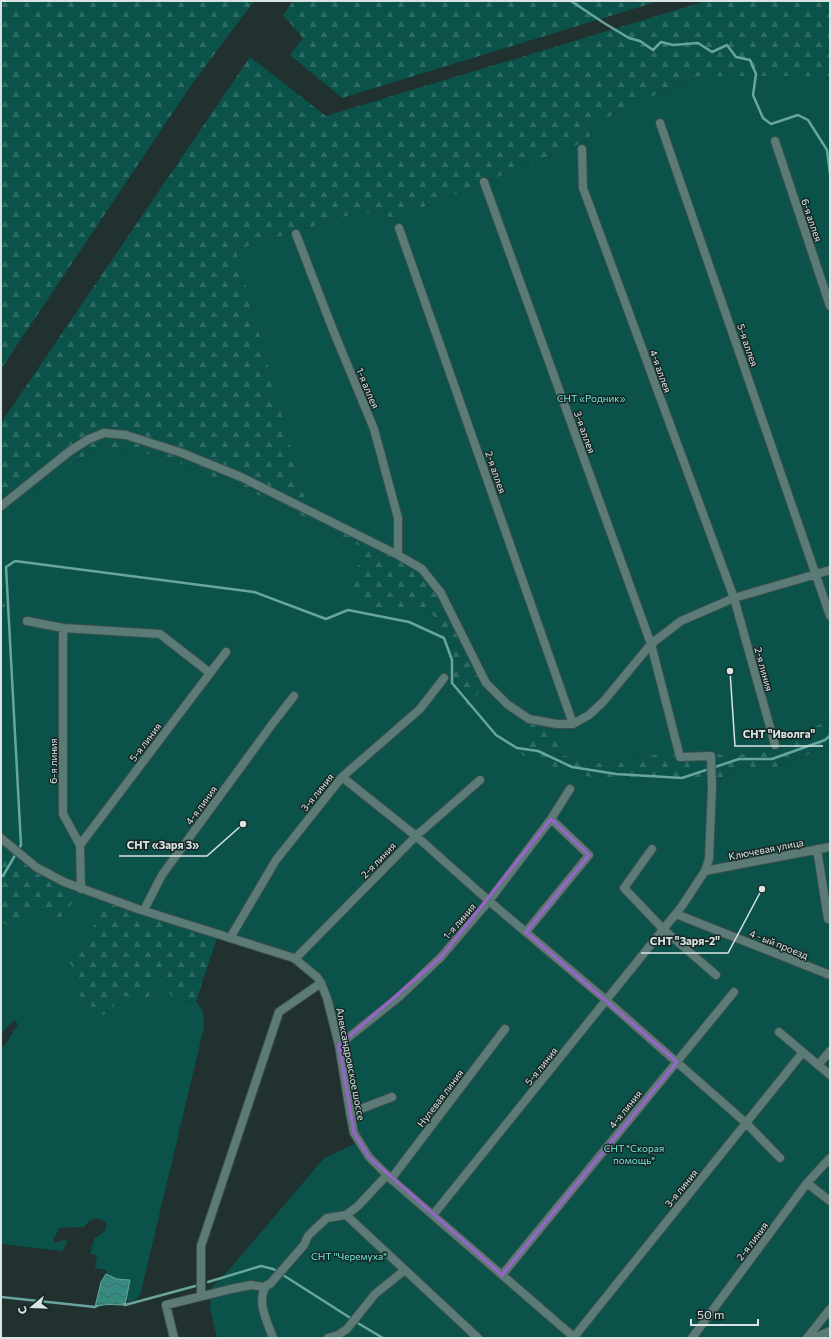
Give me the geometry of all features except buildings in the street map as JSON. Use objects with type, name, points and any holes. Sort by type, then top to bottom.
[{"type":"street","name":"5-я аллея","points":[[660,123],[816,574]]},
{"type":"street","name":"6-я аллея","points":[[774,141],[830,306]]},
{"type":"street","name":"4-я аллея","points":[[582,149],[583,188],[734,598]]},
{"type":"street","name":"3-я аллея","points":[[484,182],[651,644]]},
{"type":"street","name":"2-я аллея","points":[[399,228],[573,724]]},
{"type":"street","name":"1-я аллея","points":[[296,234],[333,330],[374,428],[398,518],[398,555]]},
{"type":"street","points":[[1,506],[70,451],[89,439],[104,433],[126,435],[182,454],[241,477],[398,555],[422,569],[441,593],[486,683],[501,698],[529,719],[557,724],[573,724],[589,715],[603,702],[651,644],[681,620],[734,598],[830,570]]},
{"type":"street","points":[[816,574],[830,616]]},
{"type":"street","name":"2-я линия","points":[[734,598],[775,745]]},
{"type":"street","points":[[26,621],[63,628],[160,634],[210,673]]},
{"type":"street","name":"6-я линия","points":[[63,628],[63,814],[80,845],[81,889]]},
{"type":"street","points":[[651,644],[680,757],[710,756],[712,774],[709,859],[705,871]]},
{"type":"street","name":"5-я линия","points":[[80,845],[226,652]]},
{"type":"street","name":"3-я линия","points":[[230,938],[276,860],[342,777],[420,709],[444,678]]},
{"type":"street","name":"4-я линия","points":[[144,910],[162,875],[294,696]]},
{"type":"street","points":[[342,777],[416,836],[489,901],[606,1000],[746,1123],[780,1158]]},
{"type":"street","name":"2-я линия","points":[[295,959],[416,836],[480,780]]},
{"type":"street","name":"1-я линия","points":[[339,1045],[399,997],[440,957],[489,901],[551,819],[570,789]]},
{"type":"street","points":[[526,932],[589,854],[551,819]]},
{"type":"street","name":"Александровское шоссе","points":[[1,838],[16,852],[36,867],[64,882],[81,889],[295,959],[315,975],[321,983],[328,999],[339,1045],[354,1133],[369,1157],[389,1177],[575,1338]]},
{"type":"street","name":"Ключевая улица","points":[[705,871],[830,846]]},
{"type":"street","points":[[652,849],[624,888],[664,929],[716,975]]},
{"type":"street","points":[[817,849],[828,919]]},
{"type":"street","name":"5-я линия","points":[[433,1215],[676,914],[705,871]]},
{"type":"street","name":"4 - ый проезд","points":[[676,914],[830,975]]},
{"type":"street","points":[[201,1292],[201,1246],[278,1012],[321,983]]},
{"type":"street","name":"4-я линия","points":[[502,1275],[734,992]]},
{"type":"street","name":"Нулевая линия","points":[[346,1215],[358,1206],[389,1177],[505,1029]]},
{"type":"street","points":[[780,1032],[830,1074]]},
{"type":"street","points":[[818,1065],[830,1051]]},
{"type":"street","name":"3-я линия","points":[[575,1338],[803,1052]]},
{"type":"street","points":[[350,1113],[392,1097]]},
{"type":"street","name":"2-я линия","points":[[692,1338],[807,1183],[830,1158]]},
{"type":"street","points":[[807,1183],[830,1201]]},
{"type":"street","points":[[174,1338],[166,1305],[231,1289],[251,1285],[263,1287],[270,1284],[304,1245],[308,1236],[327,1218],[346,1215],[478,1338]]},
{"type":"street","points":[[328,1338],[338,1335],[347,1329],[375,1294],[405,1270]]},
{"type":"street","points":[[267,1285],[262,1296],[262,1304],[273,1338]]},
{"type":"street","points":[[807,1338],[830,1309]]},
{"type":"street","points":[[814,1338],[830,1331]]},
{"type":"highlighted area","points":[[551,819],[589,855],[526,932],[677,1062],[502,1275],[369,1157],[354,1133],[350,1113],[339,1045],[441,957]]},
{"type":"green space","points":[[1,1],[254,1],[192,84],[1,369]]},
{"type":"green space","points":[[293,1],[659,1],[342,98],[290,55],[303,38],[283,15]]},
{"type":"green space","points":[[706,1],[830,1],[830,76],[700,76],[648,98],[596,123],[587,141],[396,218],[360,212],[236,250],[308,510],[422,569],[441,593],[486,683],[468,706],[449,684],[449,657],[453,653],[447,637],[435,617],[421,607],[383,609],[360,602],[343,589],[349,578],[369,551],[278,503],[167,458],[119,448],[98,450],[69,464],[1,519],[1,423],[250,57],[326,116]]},
{"type":"green space","points":[[701,76],[830,76],[830,719],[770,748],[733,756],[688,750],[675,750],[609,765],[556,754],[559,742],[523,755],[720,780],[744,766],[771,769],[830,746],[830,1338],[575,1338],[392,1180],[354,1133],[340,1054],[320,982],[294,958],[101,903],[101,913],[80,955],[77,973],[80,996],[115,999],[125,996],[142,1003],[146,1003],[158,976],[166,973],[166,986],[187,1002],[196,1001],[203,1012],[204,1027],[140,1296],[132,1301],[126,1300],[130,1280],[117,1279],[106,1274],[107,1270],[95,1268],[97,1255],[90,1254],[94,1239],[104,1232],[107,1224],[100,1219],[89,1221],[84,1227],[59,1228],[53,1239],[55,1243],[66,1239],[67,1243],[62,1251],[1,1244],[1,1049],[18,1024],[14,1020],[1,1033],[1,922],[9,925],[19,920],[31,921],[40,909],[51,919],[64,882],[1,838],[1,620],[6,620],[1,558],[1,519],[69,464],[98,450],[119,448],[167,458],[278,503],[370,551],[349,578],[408,607],[421,607],[435,617],[453,649],[449,664],[468,706],[486,683],[441,593],[308,511],[236,250],[360,212],[396,218],[587,141],[596,123],[648,98]]},
{"type":"green space","points":[[1,558],[6,620],[1,620]]},
{"type":"green space","points":[[830,719],[830,746],[771,769],[744,766],[719,780],[601,780],[536,762],[522,755],[519,746],[533,720],[556,724],[557,731],[564,735],[559,742],[556,754],[609,765],[675,750],[688,750],[733,756],[770,748]]},
{"type":"green space","points":[[1,838],[13,849],[79,890],[66,913],[56,921],[51,919],[40,909],[31,921],[19,920],[9,926],[1,922]]},
{"type":"green space","points":[[102,898],[218,935],[196,1001],[182,1001],[174,998],[166,986],[166,973],[158,976],[146,1003],[142,1003],[125,996],[115,999],[113,1010],[103,1015],[80,996],[77,973],[69,962],[80,955],[100,913]]},
{"type":"green space","name":"СНТ \"Черемуха\"","points":[[355,1144],[366,1160],[384,1178],[569,1338],[217,1338],[210,1309],[211,1288],[229,1270],[324,1158]]},
{"type":"water","points":[[106,1274],[117,1279],[130,1280],[125,1305],[95,1307],[101,1282]]},
{"type":"waterway","points":[[571,1],[629,38],[640,41],[653,50],[661,42],[673,45],[698,43],[712,52],[727,45],[736,57],[750,60],[756,74],[753,95],[763,118],[771,124],[798,115],[808,120],[827,150],[830,174]]},
{"type":"waterway","points":[[1,875],[3,876],[21,845],[6,567],[15,561],[254,592],[326,619],[348,610],[409,622],[444,638],[452,660],[452,683],[496,735],[517,748],[538,751],[572,767],[616,774],[682,778],[739,759],[772,759],[825,740],[830,736]]},
{"type":"waterway","points":[[208,1282],[261,1266],[277,1271]]},
{"type":"waterway","points":[[283,1275],[352,1319]]},
{"type":"waterway","points":[[124,1304],[125,1305],[199,1285]]},
{"type":"waterway","points":[[1,1297],[97,1306]]},
{"type":"waterway","points":[[356,1322],[383,1338]]},
{"type":"place","name":"СНТ \"Иволга\"","points":[[730,671]]},
{"type":"place","name":"СНТ «Заря 3»","points":[[243,824]]},
{"type":"place","name":"СНТ \"Заря-2\"","points":[[762,889]]},
{"type":"park label","name":"СНТ «Родник»","points":[[591,398]]},
{"type":"park label","name":"СНТ \"Скорая помощь\"","points":[[634,1154]]}]
